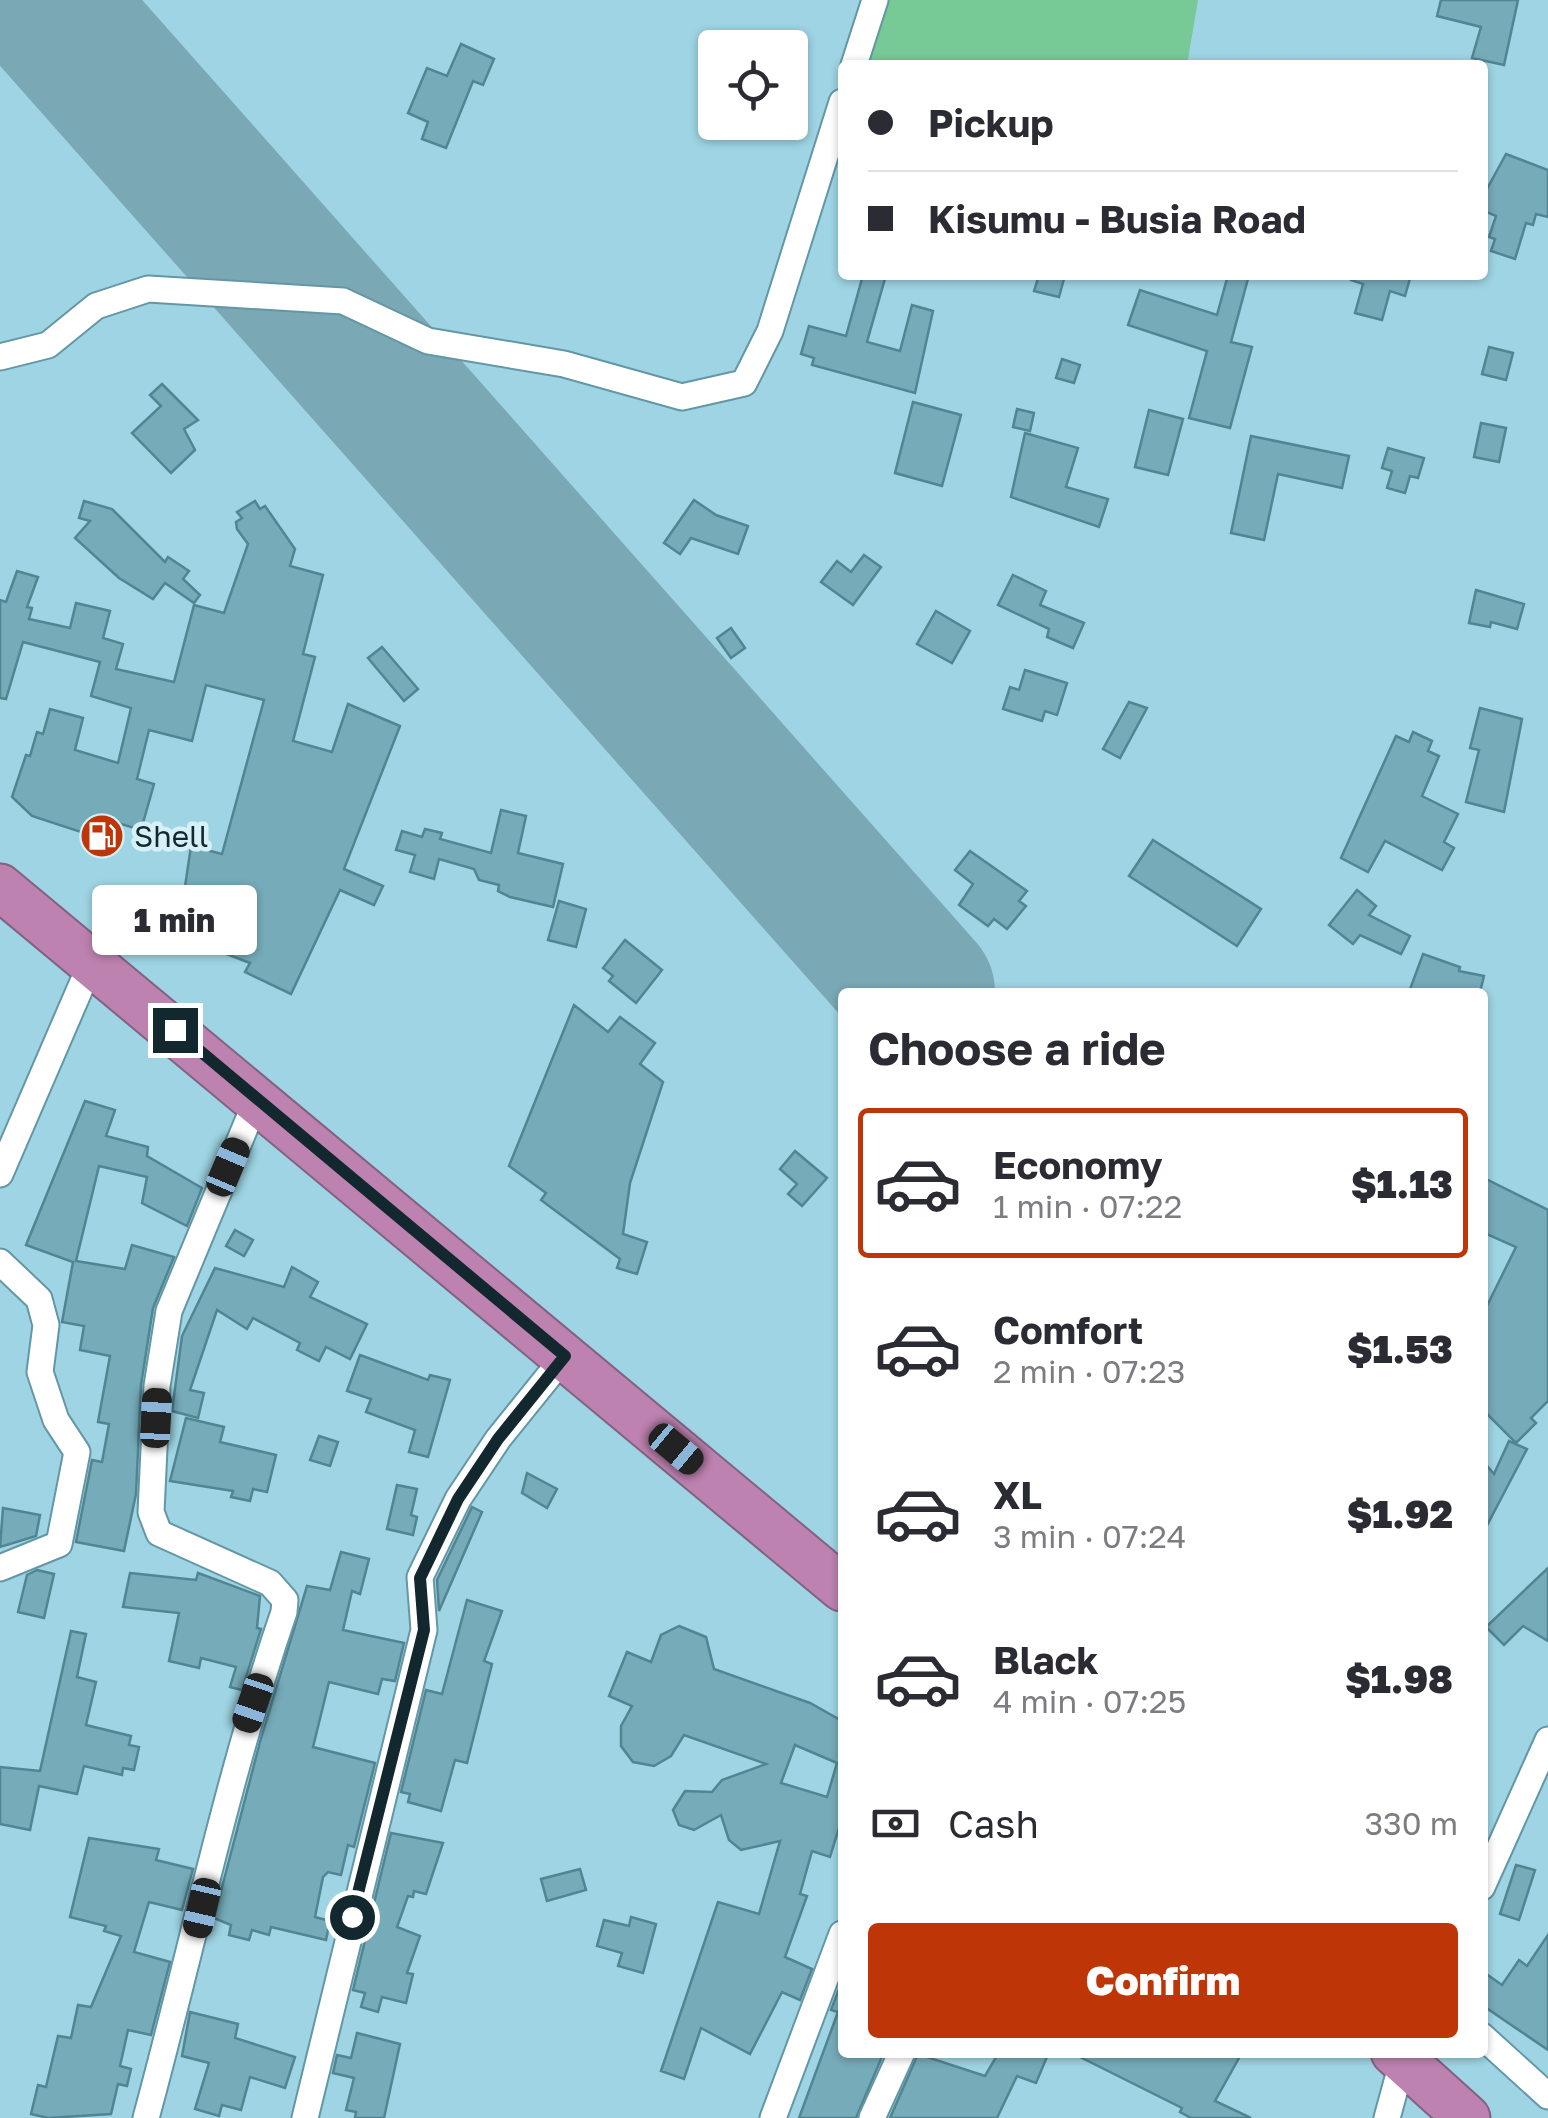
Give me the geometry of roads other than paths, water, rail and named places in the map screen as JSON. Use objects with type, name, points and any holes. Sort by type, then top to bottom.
[{"type":"highway","points":[[0,888],[838,1585]]},
{"type":"highway","points":[[1404,2058],[1467,2118]]},
{"type":"street","points":[[856,60],[875,0]]},
{"type":"street","points":[[0,358],[48,345],[96,306],[148,289],[343,301],[428,341],[564,364],[682,398],[744,383],[770,331],[838,115]]},
{"type":"street","points":[[0,1174],[92,961]]},
{"type":"street","points":[[146,2118],[188,1968],[243,1733],[284,1612],[285,1600],[270,1583],[158,1533],[151,1512],[157,1386],[169,1311],[257,1099]]},
{"type":"street","points":[[0,1262],[38,1299],[46,1324],[40,1372],[56,1420],[77,1452],[59,1544],[0,1568]]},
{"type":"street","points":[[305,2118],[424,1630],[420,1578],[458,1499],[498,1439],[565,1356]]},
{"type":"street","points":[[1488,1873],[1548,1740]]},
{"type":"street","points":[[773,2118],[838,1945]]},
{"type":"street","points":[[1488,2041],[1548,2096]]},
{"type":"street","points":[[872,2118],[899,2058]]},
{"type":"street","points":[[1387,2118],[1400,2058]]},
{"type":"place","name":"Shell","points":[[102,836]]}]
